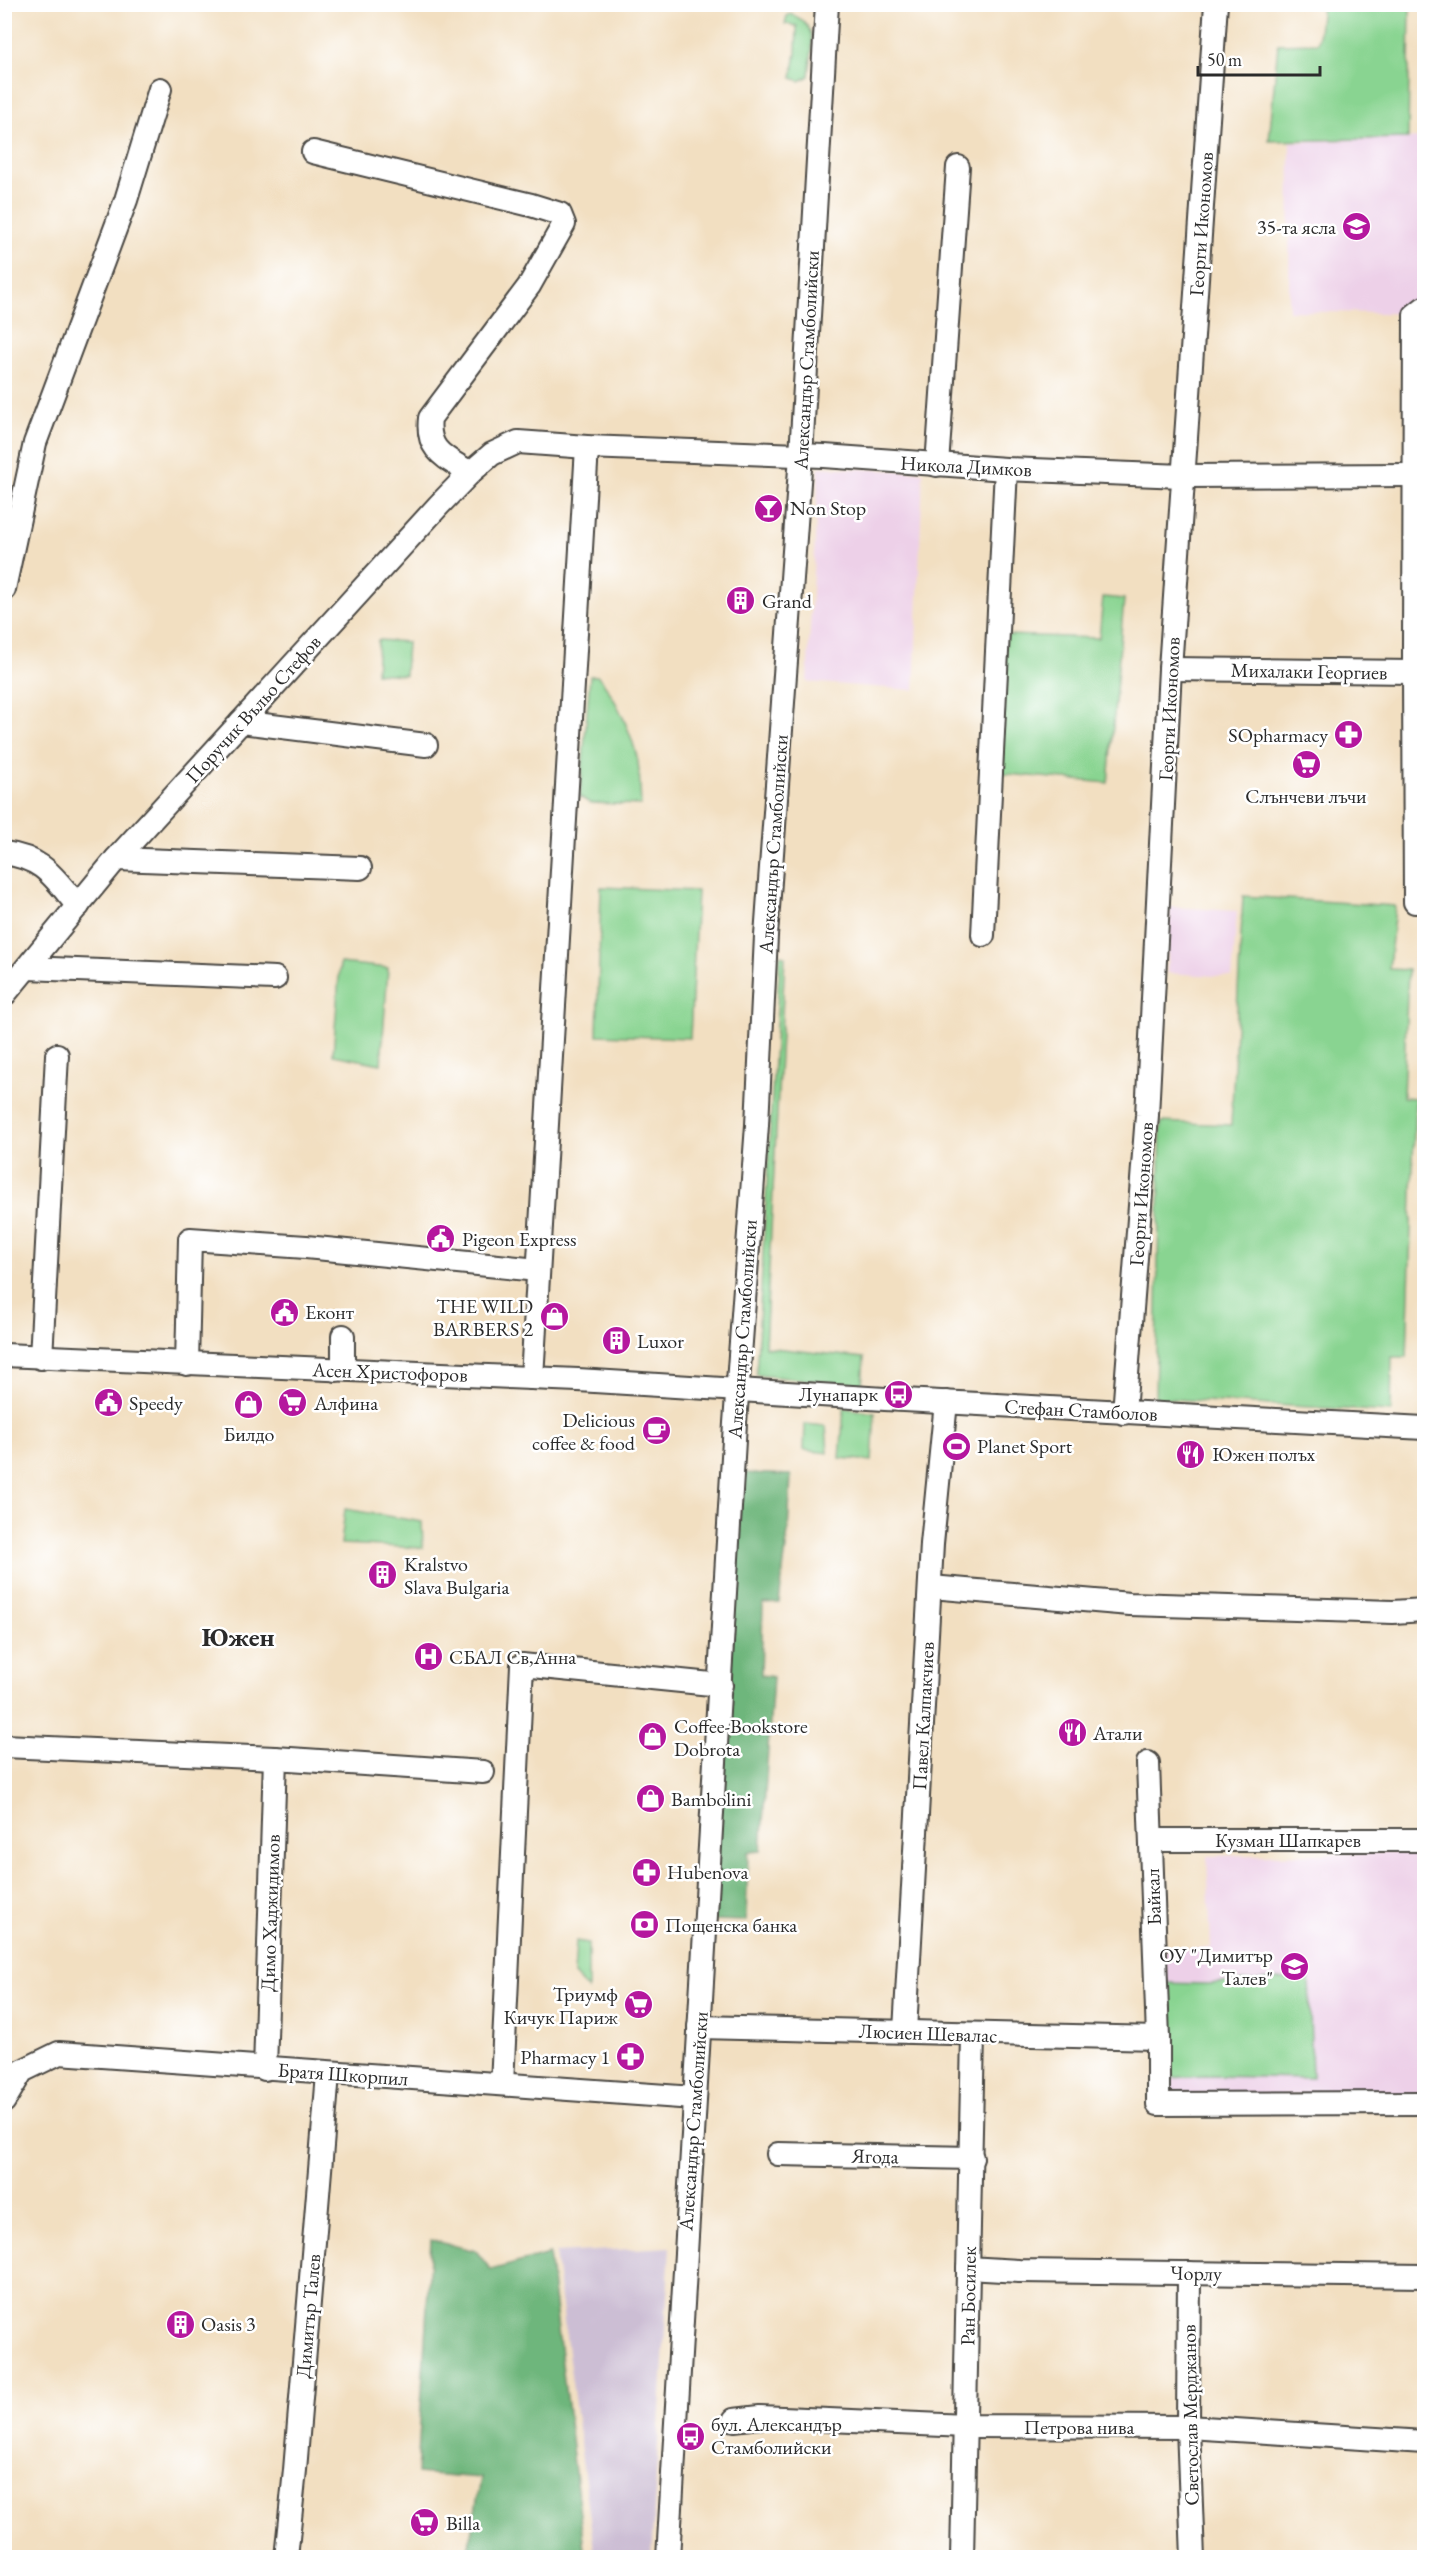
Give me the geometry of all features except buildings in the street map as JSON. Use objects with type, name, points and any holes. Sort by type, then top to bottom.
[{"type":"street","name":"Александър Стамболийски","points":[[668,2558],[735,1423],[756,1125],[766,936],[801,455],[827,4]]},
{"type":"street","name":"Георги Икономов","points":[[1124,1413],[1147,1115],[1170,669],[1216,4]]},
{"type":"street","points":[[4,590],[35,443],[126,200],[160,89]]},
{"type":"street","points":[[313,152],[560,214],[564,224],[529,286],[430,418],[428,433],[432,445],[444,457],[470,472]]},
{"type":"street","points":[[938,465],[958,167]]},
{"type":"street","name":"Михалаки Георгиев","points":[[1170,669],[1414,672],[1419,649],[1414,475],[1420,312]]},
{"type":"street","name":"Никола Димков","points":[[518,442],[587,447],[801,455],[1006,469],[1183,476],[1414,475]]},
{"type":"street","name":"Поручик Въльо Стефов","points":[[4,995],[117,860],[470,472],[492,454],[518,442]]},
{"type":"street","points":[[532,1378],[587,447]]},
{"type":"street","points":[[983,935],[1006,469]]},
{"type":"street","points":[[1414,672],[1415,902]]},
{"type":"street","points":[[241,722],[426,745]]},
{"type":"street","points":[[4,853],[24,855],[46,868],[78,906]]},
{"type":"street","points":[[117,860],[360,868]]},
{"type":"street","points":[[27,968],[275,978]]},
{"type":"street","points":[[41,1358],[57,1055]]},
{"type":"street","points":[[187,1364],[190,1239],[306,1247],[538,1270]]},
{"type":"street","points":[[336,1370],[343,1365],[343,1336]]},
{"type":"street","name":"Асен Христофоров","points":[[4,1355],[532,1378],[738,1390]]},
{"type":"street","name":"Стефан Стамболов","points":[[738,1390],[1425,1428]]},
{"type":"street","name":"Павел Калпакчиев","points":[[905,2031],[932,1544],[946,1402]]},
{"type":"street","points":[[931,1587],[1130,1604],[1393,1612],[1425,1610]]},
{"type":"street","points":[[502,2084],[522,1665],[721,1685]]},
{"type":"street","points":[[4,1746],[275,1758],[483,1772]]},
{"type":"street","name":"Димо Хаджидимов","points":[[266,2069],[275,1758]]},
{"type":"street","name":"Байкал","points":[[1148,1762],[1158,2038],[1158,2104],[1425,2103]]},
{"type":"street","name":"Кузман Шапкарев","points":[[1151,1840],[1418,1840]]},
{"type":"street","name":"Люсиен Шевалас","points":[[699,2027],[1158,2038]]},
{"type":"street","name":"Ран Босилек","points":[[962,2558],[973,2035]]},
{"type":"street","name":"Братя Шкорпил","points":[[4,2102],[22,2071],[59,2053],[328,2074],[694,2098]]},
{"type":"street","name":"Димитър Талев","points":[[286,2558],[328,2074]]},
{"type":"street","name":"Ягода","points":[[778,2154],[972,2158]]},
{"type":"street","name":"Чорлу","points":[[968,2268],[1425,2276]]},
{"type":"street","name":"Светослав Мерджанов","points":[[1189,2273],[1188,2427],[1193,2558]]},
{"type":"street","name":"Петрова нива","points":[[734,2420],[760,2417],[966,2426],[1188,2427],[1425,2442]]},
{"type":"shaded area","name":"35-та ясла","points":[[1424,138],[1424,314],[1289,311],[1290,142]]},
{"type":"shaded area","points":[[819,467],[923,472],[914,690],[807,682]]},
{"type":"shaded area","points":[[1170,907],[1237,911],[1232,977],[1167,973]]},
{"type":"shaded area","name":"ОУ \"Димитър Талев\"","points":[[1424,1852],[1424,2096],[1169,2095],[1164,1950],[1211,1948],[1207,1856]]},
{"type":"shaded area","points":[[670,2247],[651,2557],[595,2557],[555,2253]]},
{"type":"green space","points":[[1322,5],[1410,5],[1408,138],[1269,141],[1278,44],[1318,43]]},
{"type":"green space","points":[[791,14],[807,25],[812,39],[809,76],[800,81],[792,78],[797,26],[785,24],[787,16]]},
{"type":"green space","points":[[1103,597],[1124,599],[1108,783],[997,773],[1006,635],[1099,638]]},
{"type":"green space","points":[[378,640],[407,642],[405,675],[376,673]]},
{"type":"green space","points":[[590,676],[598,676],[604,684],[628,728],[638,762],[641,805],[590,803],[580,797]]},
{"type":"green space","points":[[601,887],[697,891],[690,1038],[597,1035]]},
{"type":"green space","points":[[1243,896],[1395,906],[1389,969],[1408,970],[1403,1097],[1415,1098],[1407,1357],[1392,1357],[1391,1412],[1155,1398],[1161,1122],[1231,1125]]},
{"type":"green space","points":[[780,955],[785,956],[765,1347],[864,1358],[862,1385],[756,1375]]},
{"type":"green space","points":[[340,963],[388,968],[381,1064],[333,1055]]},
{"type":"green space","points":[[844,1408],[875,1413],[872,1461],[840,1458]]},
{"type":"green space","points":[[805,1424],[826,1426],[828,1453],[804,1450]]},
{"type":"green space","points":[[742,1473],[791,1475],[788,1532],[779,1603],[763,1604],[761,1675],[773,1677],[761,1851],[748,1852],[746,1921],[712,1920]]},
{"type":"green space","points":[[345,1509],[422,1522],[423,1548],[341,1544]]},
{"type":"green space","points":[[576,1941],[588,1943],[588,1990],[574,1975]]},
{"type":"green space","points":[[1309,1977],[1312,2078],[1206,2076],[1168,2078],[1165,1983],[1207,1984]]},
{"type":"green space","points":[[431,2240],[476,2251],[491,2270],[549,2254],[585,2557],[467,2557],[481,2478],[417,2473]]},
{"type":"place","name":"35-та ясла","points":[[1357,227]]},
{"type":"place","name":"Non Stop","points":[[769,508]]},
{"type":"place","name":"Grand","points":[[741,601]]},
{"type":"place","name":"SOpharmacy","points":[[1349,735]]},
{"type":"place","name":"Слънчеви лъчи","points":[[1306,765]]},
{"type":"place","name":"Pigeon Express","points":[[441,1239]]},
{"type":"place","name":"Еконт","points":[[284,1312]]},
{"type":"place","name":"THE WILD BARBERS 2","points":[[554,1317]]},
{"type":"place","name":"Luxor","points":[[616,1341]]},
{"type":"place","name":"Лунапарк","points":[[899,1394]]},
{"type":"place","name":"Speedy","points":[[108,1403]]},
{"type":"place","name":"Алфина","points":[[293,1403]]},
{"type":"place","name":"Билдо","points":[[249,1404]]},
{"type":"place","name":"Delicious coffee & food","points":[[656,1431]]},
{"type":"place","name":"Planet Sport","points":[[956,1446]]},
{"type":"place","name":"Южен полъх","points":[[1191,1454]]},
{"type":"place","name":"Kralstvo Slava Bulgaria","points":[[383,1575]]},
{"type":"place","name":"СБАЛ Св,Анна","points":[[428,1657]]},
{"type":"place","name":"Атали","points":[[1072,1733]]},
{"type":"place","name":"Coffee-Bookstore Dobrota","points":[[653,1737]]},
{"type":"place","name":"Bambolini","points":[[650,1799]]},
{"type":"place","name":"Hubenova","points":[[646,1872]]},
{"type":"place","name":"Пощенска банка","points":[[644,1925]]},
{"type":"place","name":"ОУ \"Димитър Талев\"","points":[[1294,1967]]},
{"type":"place","name":"Триумф Кичук Париж","points":[[639,2005]]},
{"type":"place","name":"Pharmacy 1","points":[[631,2057]]},
{"type":"place","name":"Oasis 3","points":[[180,2324]]},
{"type":"place","name":"бул. Александър Стамболийски","points":[[690,2436]]},
{"type":"place","name":"Billa","points":[[425,2523]]},
{"type":"district","name":"Южен","points":[[238,1637]]}]
